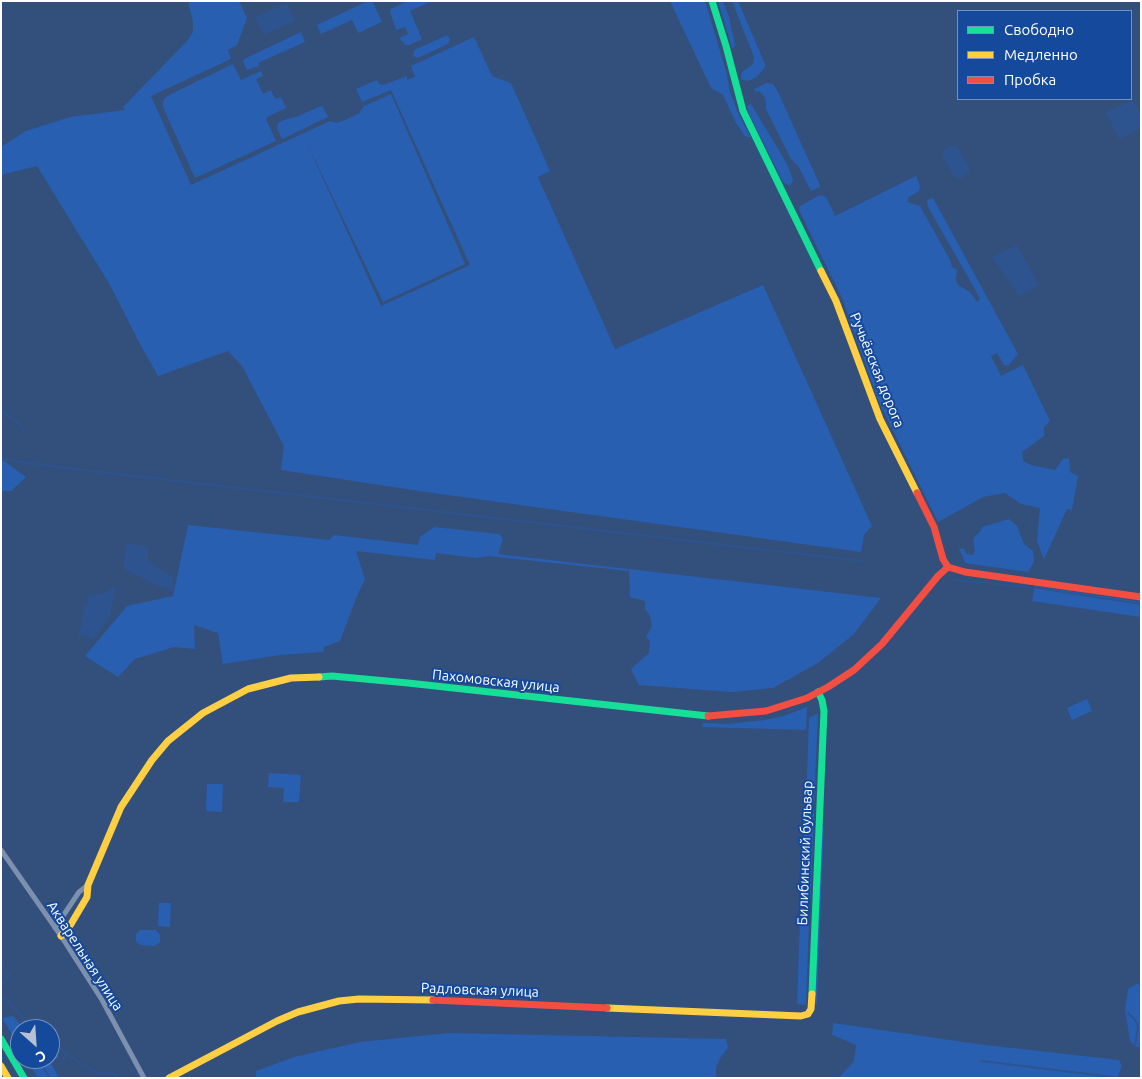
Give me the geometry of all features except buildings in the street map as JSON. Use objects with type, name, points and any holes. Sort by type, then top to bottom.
[{"type":"main road","name":"Ручьёвская дорога","points":[[712,1],[743,110],[836,301],[880,419],[934,527],[943,559],[948,567]]},
{"type":"main road","points":[[948,567],[965,572],[1141,597]]},
{"type":"main road","name":"Пахомовская улица","points":[[61,936],[71,924],[87,897],[88,885],[121,808],[152,760],[168,741],[203,712],[248,689],[291,678],[332,676],[699,716],[722,716],[766,711],[818,692],[854,670],[899,624],[938,576],[948,567]]},
{"type":"main road","name":"Билибинский бульвар","points":[[808,1014],[811,1008],[824,711],[818,692]]},
{"type":"main road","name":"Радловская улица","points":[[169,1078],[278,1021],[304,1010],[339,1001],[359,999],[428,1000],[801,1016],[808,1014]]},
{"type":"main road","points":[[1,1039],[24,1078]]},
{"type":"main road","points":[[1,1066],[8,1078]]},
{"type":"street","name":"Акварельная улица","points":[[1,850],[61,936],[102,1000],[144,1078]]},
{"type":"street","name":"Пахомовская улица","points":[[55,928],[79,892],[88,885]]},
{"type":"shaded area","points":[[188,1],[239,1],[247,18],[237,45],[228,50],[231,59],[151,96],[191,185],[330,121],[337,123],[350,118],[359,113],[364,106],[391,94],[465,264],[383,302],[304,137],[381,306],[470,265],[391,90],[362,102],[356,89],[377,80],[379,84],[383,85],[407,76],[407,80],[415,77],[411,66],[474,37],[492,76],[511,83],[550,171],[538,177],[615,349],[763,285],[872,526],[864,535],[861,552],[281,470],[284,446],[242,366],[228,351],[158,376],[110,285],[37,166],[1,175],[1,147],[26,131],[70,117],[125,110],[123,107],[188,40],[193,32],[193,22]]},
{"type":"shaded area","points":[[368,1],[372,1],[382,22],[358,33],[352,20],[321,34],[317,25]]},
{"type":"shaded area","points":[[408,1],[432,1],[410,11],[422,39],[405,45],[399,38],[408,34],[405,27],[396,30],[390,12],[391,9]]},
{"type":"shaded area","points":[[670,1],[705,1],[726,71],[730,92],[751,138],[745,136],[736,123],[723,95],[711,88]]},
{"type":"shaded area","points":[[718,1],[723,1],[729,17],[735,45],[733,48],[732,48]]},
{"type":"shaded area","points":[[732,1],[738,1],[765,64],[765,67],[757,77],[748,81],[742,80],[742,72],[753,64],[754,57]]},
{"type":"shaded area","points":[[287,3],[295,21],[264,35],[255,17]]},
{"type":"shaded area","points":[[301,32],[305,42],[258,63],[259,66],[247,70],[243,62],[244,59]]},
{"type":"shaded area","points":[[448,36],[450,39],[448,44],[418,58],[413,56],[414,50]]},
{"type":"shaded area","points":[[233,64],[241,80],[261,71],[263,76],[256,79],[263,94],[271,90],[275,99],[281,97],[286,108],[266,119],[276,141],[195,178],[163,107],[163,102],[171,94]]},
{"type":"shaded area","points":[[767,83],[773,84],[777,90],[820,187],[811,191],[798,166],[791,159],[766,109],[764,96],[754,89]]},
{"type":"shaded area","points":[[1133,100],[1141,116],[1141,128],[1119,139],[1106,112]]},
{"type":"shaded area","points":[[751,104],[787,164],[793,180],[790,186],[783,182],[750,116],[747,108]]},
{"type":"shaded area","points":[[321,106],[328,117],[282,139],[277,128],[278,123]]},
{"type":"shaded area","points":[[955,145],[969,168],[969,172],[962,178],[957,178],[953,175],[942,153],[945,149]]},
{"type":"shaded area","points":[[916,176],[920,186],[919,191],[909,197],[907,202],[920,206],[952,267],[957,270],[956,280],[958,285],[970,292],[977,302],[980,299],[976,291],[928,207],[927,200],[933,198],[1018,354],[1008,366],[1004,365],[997,353],[991,356],[1001,376],[1023,365],[1050,421],[1044,427],[1044,436],[1022,452],[1023,461],[1031,465],[1055,470],[1063,459],[1069,458],[1070,472],[1078,476],[1072,510],[1067,509],[1044,559],[1037,541],[1040,508],[1021,504],[1005,493],[983,497],[938,522],[879,402],[842,298],[799,210],[800,206],[820,195],[827,199],[835,216]]},
{"type":"shaded area","points":[[1017,245],[1039,285],[1019,296],[992,257]]},
{"type":"shaded area","points":[[1,459],[26,477],[11,491],[1,491]]},
{"type":"shaded area","points":[[1009,519],[1017,526],[1024,544],[1033,551],[1034,562],[1028,572],[965,563],[959,548],[964,549],[967,554],[973,555],[975,550],[973,540],[982,527]]},
{"type":"shaded area","points":[[188,525],[329,540],[334,535],[418,545],[420,537],[434,527],[499,534],[503,539],[498,554],[881,598],[854,634],[818,663],[773,688],[731,692],[639,685],[631,669],[649,653],[650,641],[646,637],[652,626],[650,616],[645,609],[645,601],[630,597],[629,571],[488,556],[476,558],[436,553],[435,560],[356,551],[365,579],[340,641],[324,647],[323,652],[280,655],[223,664],[218,633],[194,625],[195,649],[174,647],[135,659],[118,677],[85,656],[127,606],[173,596]]},
{"type":"shaded area","points":[[126,543],[148,547],[148,561],[171,576],[174,590],[156,585],[123,568]]},
{"type":"shaded area","points":[[113,586],[116,587],[110,616],[93,640],[86,635],[78,637],[83,619],[84,605],[88,603],[88,596],[106,593]]},
{"type":"shaded area","points":[[1035,586],[1141,602],[1141,617],[1032,601]]},
{"type":"shaded area","points":[[1087,699],[1092,711],[1072,720],[1067,708]]},
{"type":"shaded area","points":[[807,707],[806,730],[702,727],[703,723],[728,724],[765,720],[784,716]]},
{"type":"shaded area","points":[[818,713],[814,801],[806,801],[809,718]]},
{"type":"shaded area","points":[[269,773],[301,775],[299,802],[283,802],[284,788],[268,787]]},
{"type":"shaded area","points":[[207,784],[223,784],[222,812],[206,811]]},
{"type":"shaded area","points":[[805,812],[814,813],[810,904],[801,904]]},
{"type":"shaded area","points":[[824,826],[817,1004],[814,1004],[822,828]]},
{"type":"shaded area","points":[[159,903],[171,903],[170,927],[158,926]]},
{"type":"shaded area","points":[[800,922],[809,922],[806,1005],[797,1004]]},
{"type":"shaded area","points":[[140,930],[156,930],[160,935],[160,942],[155,946],[140,945],[136,941],[136,934]]},
{"type":"shaded area","points":[[1138,983],[1141,989],[1141,1047],[1135,1047],[1130,1040],[1125,1010],[1128,989]]},
{"type":"shaded area","points":[[13,1016],[16,1019],[10,1019],[10,1031],[2,1018]]},
{"type":"shaded area","points":[[833,1023],[977,1044],[1119,1060],[1122,1066],[1117,1078],[839,1078],[854,1061],[856,1045],[832,1035]]},
{"type":"shaded area","points":[[450,1033],[726,1039],[728,1048],[720,1058],[716,1068],[716,1078],[256,1078],[256,1071],[294,1057],[360,1042]]},
{"type":"shaded area","points":[[32,1069],[54,1069],[59,1078],[38,1078]]},
{"type":"waterway","points":[[1,409],[20,425],[23,430]]},
{"type":"waterway","points":[[1,459],[862,561]]},
{"type":"waterway","points":[[953,580],[1026,587]]},
{"type":"waterway","points":[[1037,588],[1141,604]]},
{"type":"waterway","points":[[1,962],[9,975],[3,983]]},
{"type":"waterway","points":[[1,998],[9,1002],[23,1019]]},
{"type":"waterway","points":[[1128,1013],[1138,1026],[1135,1047]]},
{"type":"waterway","points":[[60,1050],[93,1071],[104,1074],[111,1072],[120,1078]]},
{"type":"waterway","points":[[62,1063],[66,1053]]},
{"type":"waterway","points":[[981,1061],[1113,1077]]},
{"type":"waterway","points":[[44,1069],[50,1078]]},
{"type":"traffic: fast","points":[[712,1],[743,111],[821,271]]},
{"type":"traffic: fast","points":[[319,677],[332,676],[408,683],[708,716]]},
{"type":"traffic: fast","points":[[812,994],[824,711],[818,692]]},
{"type":"traffic: fast","points":[[1,1039],[24,1078]]},
{"type":"traffic: slow","points":[[821,271],[836,301],[880,419],[917,493]]},
{"type":"traffic: slow","points":[[61,936],[71,924],[87,897],[88,885],[121,807],[152,760],[168,741],[203,713],[248,689],[291,678],[319,677]]},
{"type":"traffic: slow","points":[[607,1008],[801,1016],[808,1014],[811,1009],[812,994]]},
{"type":"traffic: slow","points":[[169,1078],[277,1021],[298,1012],[339,1001],[359,999],[433,1000]]},
{"type":"traffic: slow","points":[[1,1066],[8,1078]]},
{"type":"traffic: jam","points":[[917,493],[934,527],[943,559],[948,567],[965,572],[1141,597]]},
{"type":"traffic: jam","points":[[708,716],[766,711],[807,698],[828,687],[854,670],[882,644],[938,576],[948,567]]},
{"type":"traffic: jam","points":[[433,1000],[607,1008]]}]
